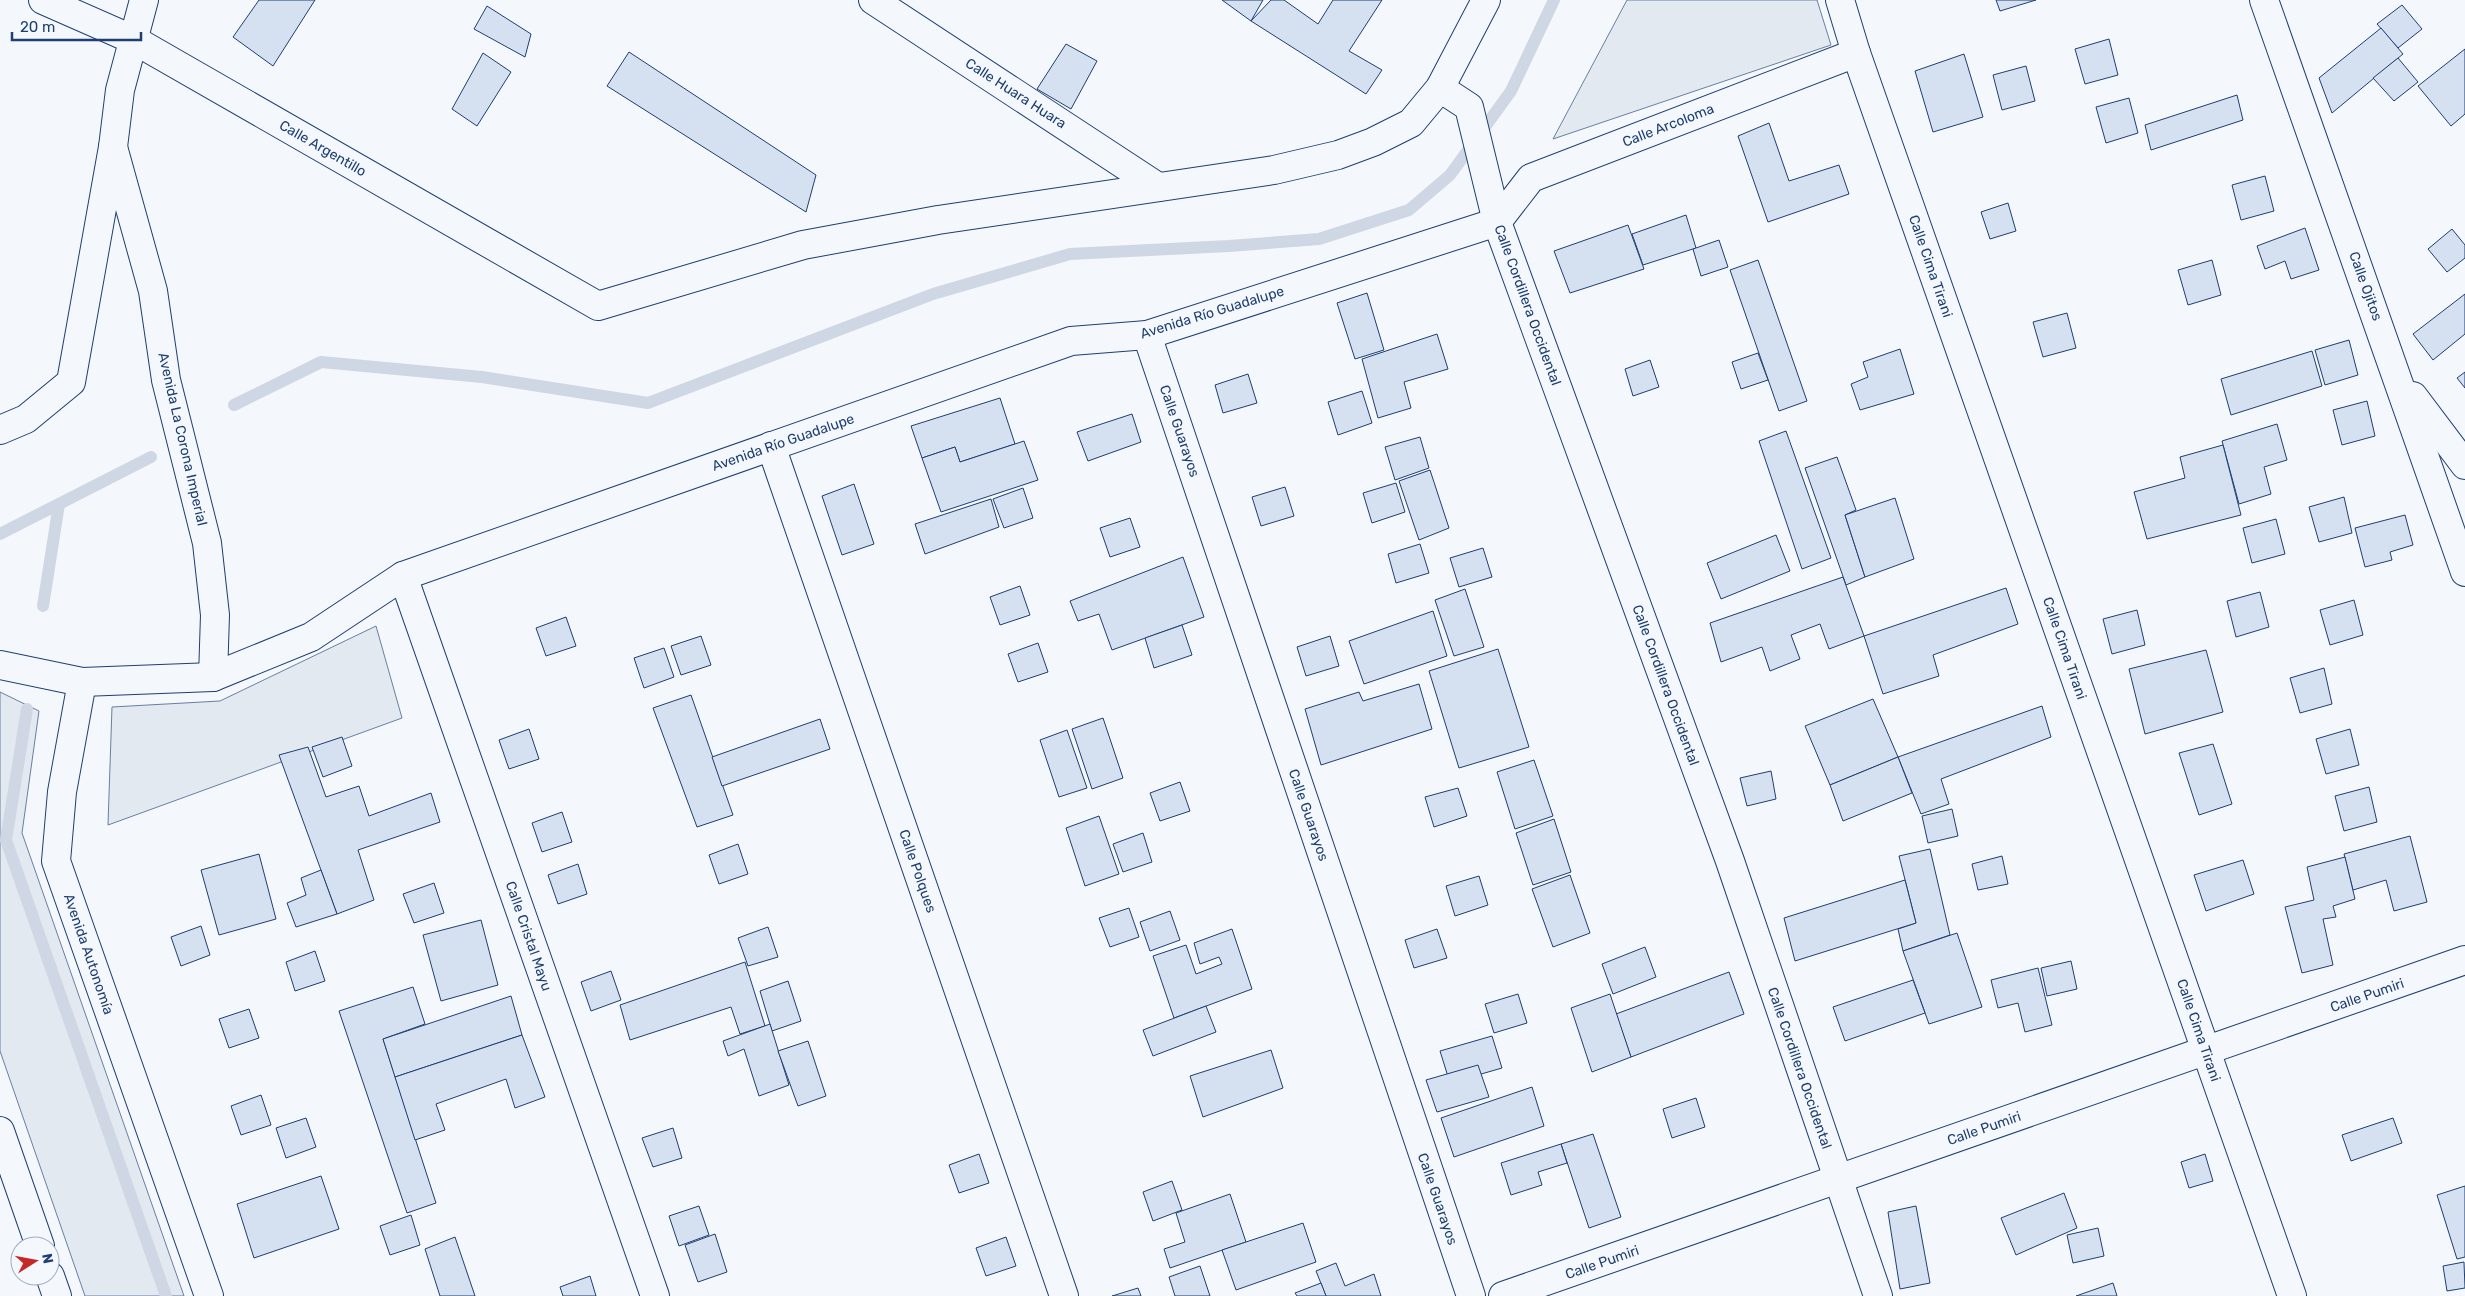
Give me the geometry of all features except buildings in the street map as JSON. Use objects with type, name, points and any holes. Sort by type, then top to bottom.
[{"type":"street","name":"Calle Argentillo","points":[[42,0],[134,40],[598,306],[802,245],[938,220],[1158,187]]},
{"type":"street","name":"Avenida La Corona Imperial","points":[[144,0],[120,90],[113,147],[153,291],[166,380],[207,543],[215,615],[213,677]]},
{"type":"street","name":"Calle Huara Huara","points":[[873,0],[1158,187]]},
{"type":"street","points":[[1158,187],[1274,170],[1338,155],[1373,142],[1411,123],[1440,88],[1486,0]]},
{"type":"street","name":"Calle Cima Tirani","points":[[1840,0],[1856,52],[2292,1296]]},
{"type":"street","name":"Calle Ojitos","points":[[2264,0],[2465,572]]},
{"type":"street","name":"Calle Arcoloma","points":[[1497,222],[1531,178],[1856,52]]},
{"type":"street","name":"Calle Cordillera Occidental","points":[[1440,88],[1469,107],[1497,222],[1730,861],[1878,1296]]},
{"type":"street","points":[[0,430],[26,419],[71,382],[113,147]]},
{"type":"street","name":"Avenida Río Guadalupe","points":[[82,682],[213,677],[311,637],[403,576],[1071,341],[1148,335],[1497,222]]},
{"type":"street","name":"Calle Guarayos","points":[[1148,335],[1471,1296]]},
{"type":"street","points":[[2398,377],[2465,465]]},
{"type":"street","name":"Calle Polques","points":[[772,446],[1064,1296]]},
{"type":"street","name":"Calle Cristal Mayu","points":[[403,576],[655,1296]]},
{"type":"street","points":[[0,665],[82,682]]},
{"type":"street","name":"Avenida Autonomía","points":[[82,682],[62,792],[56,861],[209,1296]]},
{"type":"street","name":"Calle Pumiri","points":[[1503,1296],[2465,960]]},
{"type":"street","points":[[0,1131],[37,1236]]},
{"type":"shaded area","points":[[1627,0],[1817,0],[1831,45],[1553,139]]},
{"type":"shaded area","points":[[376,626],[402,718],[108,825],[112,707],[220,701]]},
{"type":"shaded area","points":[[0,692],[39,711],[22,833],[184,1296],[85,1296],[0,1051]]},
{"type":"waterway","points":[[234,405],[321,362],[482,377],[648,403],[933,294],[1070,254],[1229,246],[1319,239],[1409,210],[1450,175],[1511,91],[1554,0]]},
{"type":"waterway","points":[[0,534],[151,457]]},
{"type":"waterway","points":[[43,606],[59,504]]},
{"type":"waterway","points":[[27,709],[6,840],[166,1296]]}]
